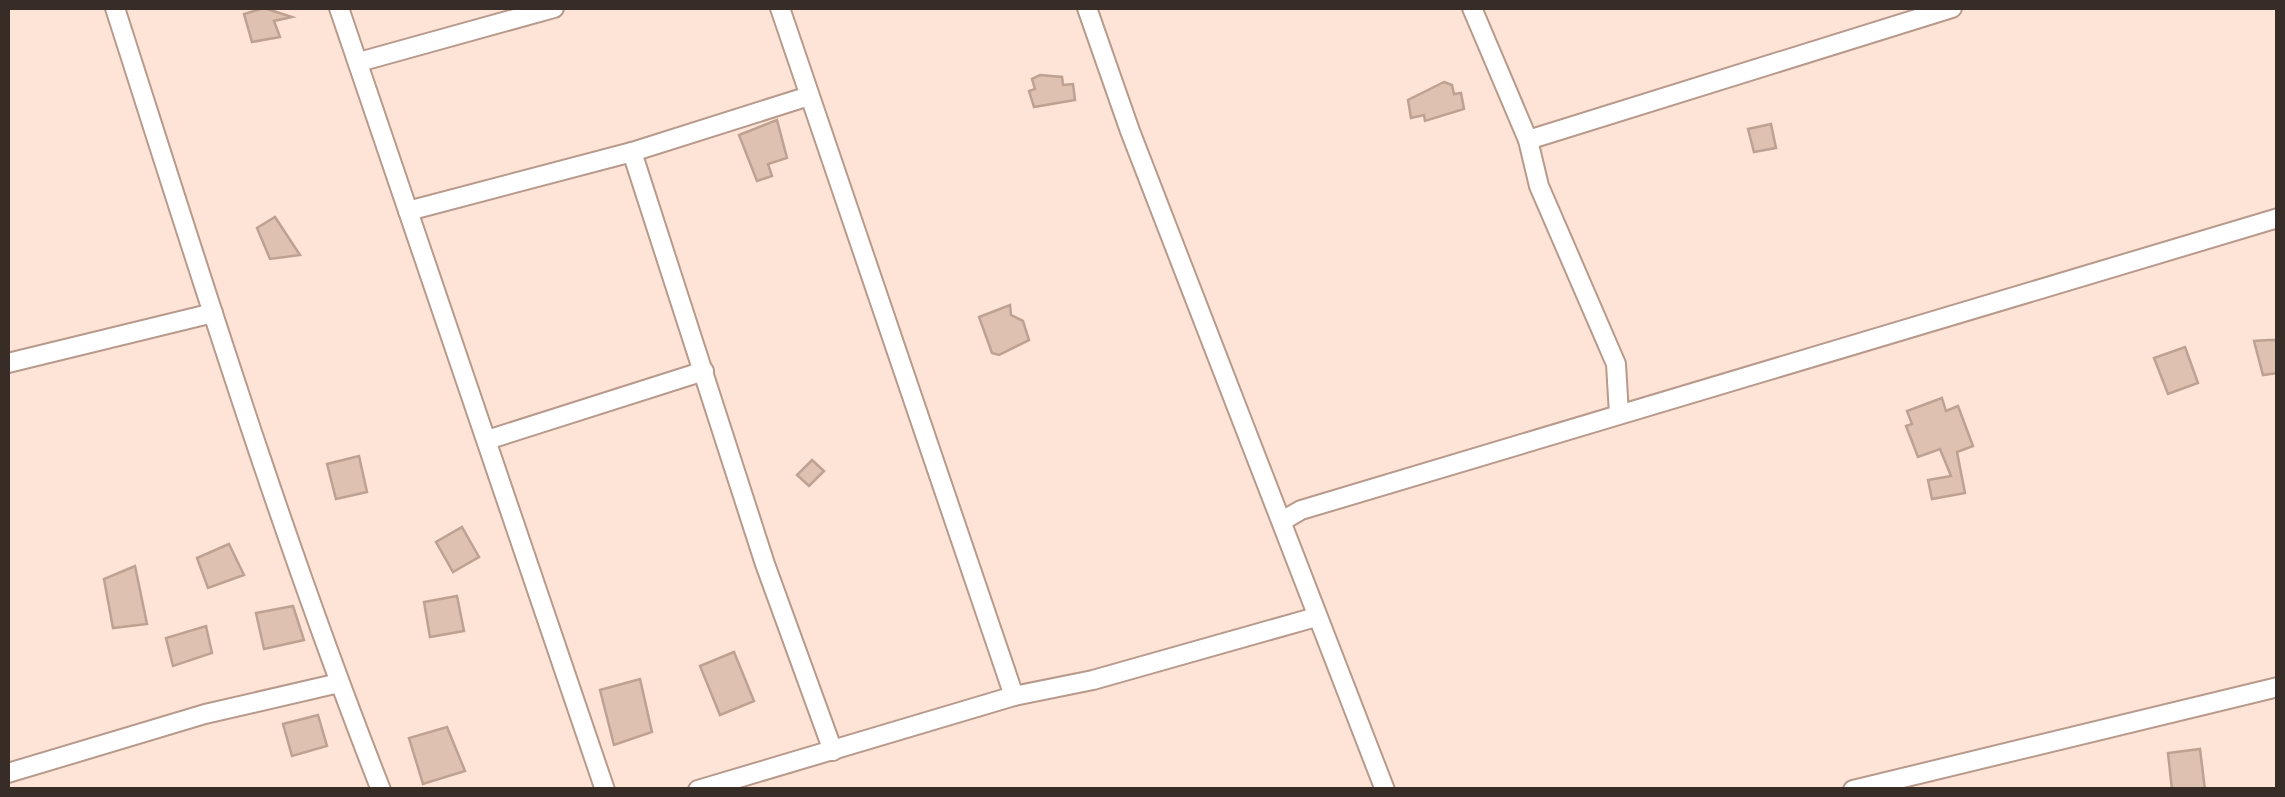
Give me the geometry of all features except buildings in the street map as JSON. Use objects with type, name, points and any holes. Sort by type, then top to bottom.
[{"type":"street","points":[[116,8],[213,313],[339,683],[381,790]]},
{"type":"street","points":[[339,8],[605,790]]},
{"type":"street","points":[[360,62],[554,8]]},
{"type":"street","points":[[780,8],[1014,696]]},
{"type":"street","points":[[1087,8],[1130,130],[1384,790]]},
{"type":"street","points":[[1472,8],[1528,140],[1539,186],[1616,364],[1619,414]]},
{"type":"street","points":[[1528,140],[1952,8]]},
{"type":"street","points":[[408,211],[632,152],[808,96]]},
{"type":"street","points":[[632,152],[766,564],[833,752]]},
{"type":"street","points":[[1282,521],[1301,510],[2278,218]]},
{"type":"street","points":[[8,363],[213,313]]},
{"type":"street","points":[[487,440],[704,371]]},
{"type":"street","points":[[698,790],[1014,696],[1093,680],[1316,617]]},
{"type":"street","points":[[8,773],[205,714],[339,683]]},
{"type":"street","points":[[1853,790],[2278,687]]}]
